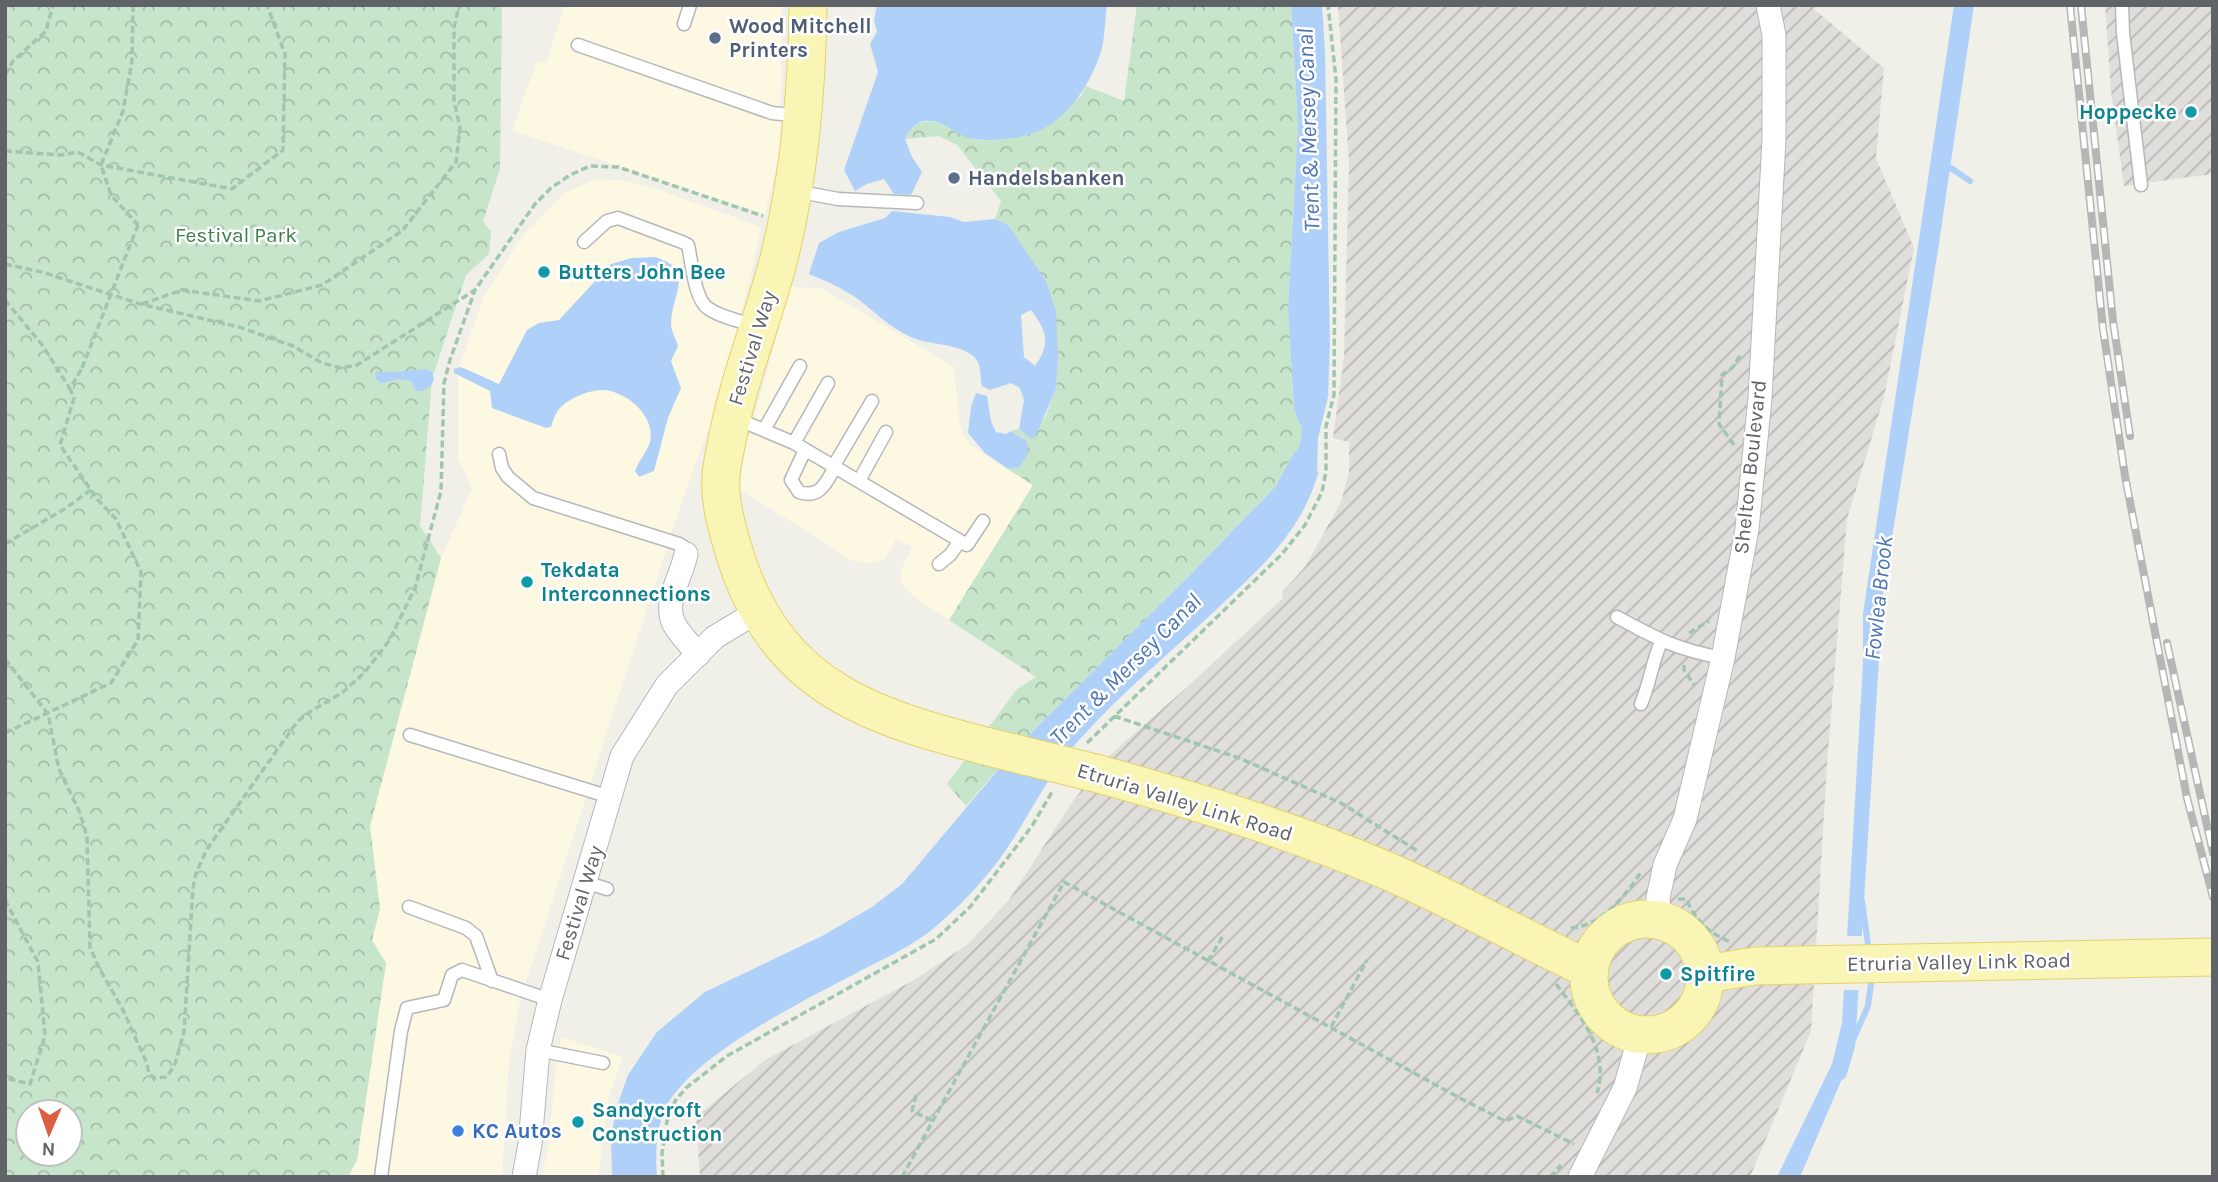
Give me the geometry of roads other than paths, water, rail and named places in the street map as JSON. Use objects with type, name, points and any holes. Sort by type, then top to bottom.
[{"type":"main road","name":"Festival Way","points":[[760,610],[744,580],[730,540],[720,478],[747,425],[759,327],[790,207],[807,72],[808,5]]},
{"type":"main road","name":"Etruria Valley Link Road","points":[[760,610],[780,640],[813,677],[841,696],[912,726],[997,749],[1090,762],[1321,844],[1441,896],[1589,970]]},
{"type":"main road","points":[[1673,909],[1677,926],[1692,939],[1702,955],[1706,974],[1705,991],[1688,1020],[1674,1030],[1640,1036],[1622,1031],[1607,1020],[1596,1005],[1590,988],[1589,970],[1594,951],[1606,935],[1621,924],[1673,909]]},
{"type":"main road","name":"Etruria Valley Link Road","points":[[1706,974],[1743,954],[2213,957]]},
{"type":"street","name":"Shelton Boulevard","points":[[1673,909],[1658,898],[1665,865],[1685,819],[1723,658],[1747,529],[1759,398],[1774,139],[1774,35],[1768,5]]},
{"type":"street","points":[[686,554],[671,603],[671,615],[675,626],[698,654]]},
{"type":"street","name":"Festival Way","points":[[524,1177],[530,1144],[538,1050],[550,1000],[622,756],[667,685],[715,637],[760,610]]},
{"type":"street","points":[[1571,1169],[1625,1088],[1640,1036]]},
{"type":"lane","points":[[684,24],[690,5]]},
{"type":"lane","points":[[2122,5],[2141,185]]},
{"type":"lane","points":[[578,45],[772,113],[803,116]]},
{"type":"lane","points":[[790,207],[838,199],[917,203]]},
{"type":"lane","points":[[584,242],[607,220],[618,218],[682,242],[688,245],[697,289],[709,310],[759,327]]},
{"type":"lane","points":[[800,366],[747,425],[799,447],[967,545],[983,521]]},
{"type":"lane","points":[[828,383],[799,447],[792,480],[799,492],[817,493],[824,487],[872,401]]},
{"type":"lane","points":[[859,481],[886,432]]},
{"type":"lane","points":[[499,454],[502,468],[508,477],[533,498],[679,544],[684,547],[686,554]]},
{"type":"lane","points":[[939,564],[960,541]]},
{"type":"lane","points":[[1617,617],[1661,642],[1686,651],[1723,658]]},
{"type":"lane","points":[[1641,704],[1650,684],[1654,659],[1661,642]]},
{"type":"lane","points":[[410,735],[610,797]]},
{"type":"lane","points":[[585,882],[607,889]]},
{"type":"lane","points":[[409,907],[466,928],[476,936],[492,981]]},
{"type":"lane","points":[[381,1177],[401,1031],[407,1009],[444,1000],[452,975],[462,970],[550,1000]]},
{"type":"lane","points":[[538,1050],[603,1063]]},
{"type":"water","points":[[877,5],[1107,5],[1103,43],[1098,59],[1082,92],[1066,111],[1040,130],[1002,139],[967,138],[937,122],[924,121],[918,124],[910,130],[905,139],[922,172],[911,195],[894,194],[884,179],[855,191],[844,170],[878,72],[870,44],[877,32],[874,20]]},
{"type":"water","name":"Trent & Mersey Canal","points":[[1291,5],[1322,5],[1325,52],[1330,344],[1328,397],[1318,438],[1317,472],[1319,471],[1302,513],[1291,531],[1264,563],[1129,689],[1079,740],[1049,779],[999,860],[959,905],[916,941],[789,1009],[732,1043],[707,1062],[686,1081],[665,1108],[658,1137],[657,1177],[612,1177],[611,1134],[618,1104],[628,1075],[657,1032],[705,992],[822,936],[872,907],[902,884],[1019,745],[1276,486],[1300,446],[1302,429],[1294,410],[1288,308],[1298,126]]},
{"type":"water","points":[[1954,5],[1974,5],[1883,594],[1855,1047],[1846,1077],[1841,1081],[1800,1177],[1777,1177],[1832,1064],[1842,1023],[1863,663],[1863,614]]},
{"type":"water","points":[[892,211],[950,217],[964,222],[995,219],[1008,225],[1046,281],[1056,311],[1056,389],[1036,435],[1031,439],[1019,429],[1024,400],[1020,388],[1011,383],[990,390],[982,386],[979,366],[973,356],[959,348],[919,340],[903,333],[852,295],[809,274],[819,243],[839,232],[885,218]],"holes":[[[1031,310],[1044,331],[1045,344],[1035,366],[1024,357],[1021,315]]]},
{"type":"water","points":[[655,257],[668,262],[679,276],[671,324],[678,346],[671,361],[681,388],[668,418],[654,471],[639,477],[635,471],[649,445],[651,433],[649,424],[638,407],[622,395],[604,390],[580,395],[560,408],[551,427],[546,428],[492,408],[490,391],[454,373],[454,369],[461,367],[499,384],[527,330],[539,323],[559,320],[611,264],[632,258]]},
{"type":"water","points":[[427,369],[432,372],[434,380],[422,391],[416,391],[411,381],[399,379],[381,383],[375,378],[376,371]]},
{"type":"water","points":[[976,393],[987,396],[991,421],[996,432],[1006,434],[1011,431],[1027,441],[1028,453],[1020,467],[1008,469],[985,453],[968,433],[971,407]]},
{"type":"waterway","points":[[1945,164],[1970,181]]},
{"type":"waterway","name":"Fowlea Brook","points":[[1862,901],[1869,952]]},
{"type":"waterway","name":"Fowlea Brook","points":[[1853,1040],[1868,1006],[1872,977]]},
{"type":"railway","points":[[2070,5],[2103,329],[2125,476],[2187,798],[2213,897]]},
{"type":"railway","points":[[2081,5],[2113,321],[2130,436]]},
{"type":"railway","points":[[2167,643],[2213,853]]},
{"type":"place","name":"Wood Mitchell Printers","points":[[715,38]]},
{"type":"place","name":"Hoppecke","points":[[2191,112]]},
{"type":"place","name":"Handelsbanken","points":[[954,178]]},
{"type":"place","name":"Butters John Bee","points":[[544,272]]},
{"type":"place","name":"Tekdata Interconnections","points":[[527,582]]},
{"type":"place","name":"Spitfire","points":[[1666,974]]},
{"type":"place","name":"Sandycroft Construction","points":[[578,1122]]},
{"type":"place","name":"KC Autos","points":[[458,1131]]},
{"type":"park label","name":"Festival Park","points":[[236,235]]}]
